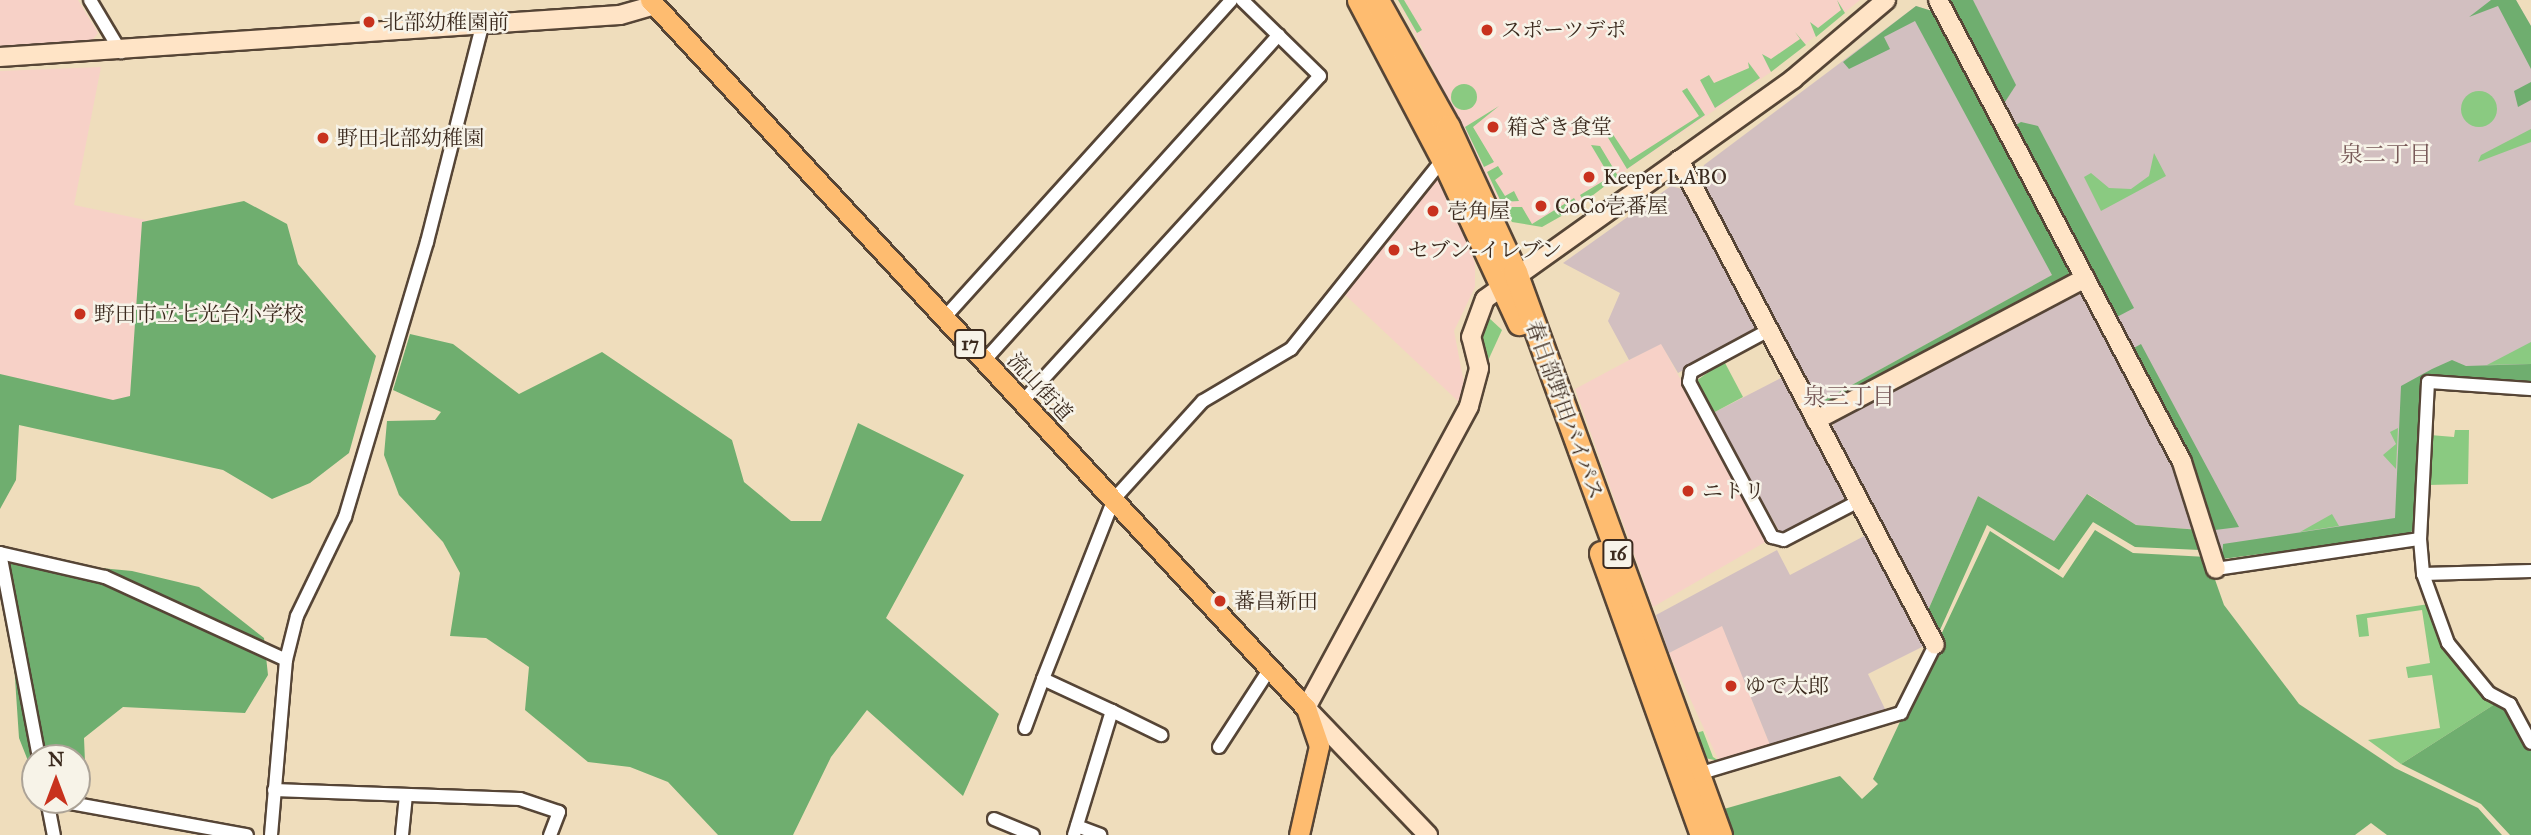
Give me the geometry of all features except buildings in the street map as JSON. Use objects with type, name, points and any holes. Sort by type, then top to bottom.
[{"type":"highway","name":"春日部野田バイパス","points":[[1359,0],[1508,278],[1702,835]]},
{"type":"highway","name":"春日部野田バイパス","points":[[1377,0],[1448,127],[1720,835]]},
{"type":"main road","name":"流山街道","points":[[652,3],[1271,667],[1306,708],[1319,746],[1299,835]]},
{"type":"street","points":[[90,0],[121,52]]},
{"type":"street","points":[[945,317],[1231,0]]},
{"type":"street","points":[[1023,401],[1320,76],[1242,0]]},
{"type":"street","points":[[1428,835],[1306,708],[1469,406],[1479,368],[1474,323],[1485,299],[1508,278],[1793,79],[1886,0]]},
{"type":"street","points":[[1938,0],[2187,473],[2216,569],[2420,539]]},
{"type":"street","points":[[0,57],[121,52],[633,14],[652,3]]},
{"type":"street","points":[[271,835],[286,660],[298,616],[345,517],[427,243],[482,26]]},
{"type":"street","points":[[985,360],[1279,35]]},
{"type":"street","points":[[1025,728],[1114,499],[1203,401],[1291,349],[1443,159]]},
{"type":"street","points":[[1679,160],[1935,645],[1901,713],[1698,774]]},
{"type":"street","points":[[1816,420],[2085,278]]},
{"type":"street","points":[[1769,330],[1690,372],[1689,382],[1772,537],[1784,540],[1859,501]]},
{"type":"street","points":[[2531,389],[2428,382],[2420,539],[2423,574],[2448,643],[2489,693],[2510,704],[2531,743]]},
{"type":"street","points":[[36,744],[0,553],[105,577],[286,660]]},
{"type":"street","points":[[2423,574],[2531,571]]},
{"type":"street","points":[[1219,747],[1271,667]]},
{"type":"street","points":[[1043,679],[1161,735]]},
{"type":"street","points":[[1100,835],[1076,830],[1112,711]]},
{"type":"street","points":[[274,790],[520,799],[559,813],[550,835]]},
{"type":"street","points":[[402,835],[406,795]]},
{"type":"street","points":[[91,807],[247,835]]},
{"type":"street","points":[[50,814],[54,835]]},
{"type":"street","points":[[994,819],[1033,835]]},
{"type":"shaded area","points":[[0,0],[78,0],[98,33],[90,43],[0,48]]},
{"type":"shaded area","points":[[1398,0],[1860,0],[1771,72],[1542,227],[1507,217]]},
{"type":"shaded area","points":[[1949,0],[2516,0],[2531,26],[2531,384],[2422,375],[2414,529],[2222,559],[2194,471]]},
{"type":"shaded area","points":[[1916,6],[1932,11],[2071,265],[1819,403],[1699,181],[1704,165]]},
{"type":"shaded area","name":"野田市立七光台小学校","points":[[101,67],[74,205],[174,226],[140,419],[0,397],[0,71]]},
{"type":"shaded area","points":[[1438,175],[1475,263],[1475,287],[1454,331],[1464,383],[1460,403],[1341,291]]},
{"type":"shaded area","points":[[1671,186],[1686,190],[1757,324],[1755,331],[1678,373],[1661,344],[1629,360],[1608,321],[1620,293],[1563,263]]},
{"type":"shaded area","points":[[2073,292],[2086,295],[2179,475],[2200,530],[2136,525],[2088,494],[2054,541],[1978,496],[1926,615],[1832,430],[1835,419]]},
{"type":"shaded area","points":[[1661,343],[1767,541],[1653,607],[1575,389]]},
{"type":"shaded area","points":[[1785,376],[1849,497],[1782,536],[1713,413]]},
{"type":"shaded area","points":[[1868,534],[1924,646],[1868,674],[1886,711],[1770,745],[1722,626],[1669,653],[1656,615],[1777,550],[1790,575]]},
{"type":"shaded area","points":[[1722,625],[1770,745],[1719,761],[1669,653]]},
{"type":"green space","points":[[1398,0],[1404,0],[1422,30],[1417,33]]},
{"type":"green space","points":[[1837,0],[1845,13],[1816,37],[1810,22],[1818,28],[1841,10]]},
{"type":"green space","points":[[1949,0],[1973,0],[2016,85],[2003,105]]},
{"type":"green space","points":[[2491,0],[2516,0],[2531,26],[2531,69],[2498,6],[2469,17]]},
{"type":"green space","points":[[1916,6],[1932,11],[2071,265],[2067,279],[1831,406],[1819,403],[2052,275],[1915,21],[1884,37],[1890,49],[1849,69],[1843,62]]},
{"type":"green space","points":[[1795,32],[1806,45],[1771,72],[1762,54],[1771,59],[1800,39]]},
{"type":"green space","points":[[1748,62],[1760,78],[1715,108],[1700,80],[1709,75],[1714,83],[1749,68]]},
{"type":"green space","points":[[2531,82],[2531,100],[2518,107],[2514,91]]},
{"type":"green space","points":[[1464,84],[1473,88],[1477,97],[1473,106],[1464,110],[1455,106],[1451,97],[1455,88]]},
{"type":"green space","points":[[1687,88],[1705,115],[1627,169],[1607,136],[1612,133],[1630,160],[1699,116],[1682,91]]},
{"type":"green space","points":[[2479,91],[2492,96],[2497,109],[2492,122],[2479,127],[2466,122],[2461,109],[2466,96]]},
{"type":"green space","points":[[1499,106],[1473,127],[1494,162],[1484,167],[1465,127]]},
{"type":"green space","points":[[2021,122],[2038,126],[2134,308],[2115,318],[2014,126]]},
{"type":"green space","points":[[2531,129],[2531,142],[2478,162],[2481,155]]},
{"type":"green space","points":[[1591,145],[1600,146],[1618,176],[1584,202],[1580,195],[1610,177]]},
{"type":"green space","points":[[2154,153],[2166,176],[2101,211],[2084,177],[2091,173],[2109,188],[2131,189],[2149,176]]},
{"type":"green space","points":[[1498,166],[1503,174],[1495,180],[1505,196],[1514,191],[1519,201],[1501,202],[1487,172]]},
{"type":"green space","points":[[1574,198],[1579,206],[1542,227],[1512,222],[1503,207],[1522,207],[1532,224]]},
{"type":"green space","points":[[244,201],[287,224],[298,264],[376,356],[349,453],[310,483],[272,499],[223,470],[19,425],[16,480],[0,509],[0,374],[113,400],[130,396],[142,222]]},
{"type":"green space","points":[[1488,317],[1502,330],[1486,365],[1480,339]]},
{"type":"green space","points":[[410,334],[453,344],[519,394],[602,352],[732,440],[744,482],[791,521],[821,521],[858,423],[964,475],[886,618],[999,714],[963,796],[867,710],[831,757],[793,835],[718,835],[668,782],[630,767],[588,762],[525,710],[529,667],[486,638],[450,636],[460,573],[443,542],[399,495],[384,455],[387,421],[435,420],[441,412],[393,390]]},
{"type":"green space","points":[[2531,342],[2531,364],[2487,365]]},
{"type":"green space","points":[[2141,344],[2239,527],[2215,530],[2194,471],[2132,349]]},
{"type":"green space","points":[[2452,360],[2466,366],[2531,364],[2531,384],[2422,375],[2414,529],[2408,535],[2222,559],[2223,544],[2395,518],[2401,386],[2432,369]]},
{"type":"green space","points":[[1724,361],[1743,397],[1713,413],[1696,381]]},
{"type":"green space","points":[[2398,428],[2396,469],[2383,455],[2396,444],[2390,432]]},
{"type":"green space","points":[[2455,430],[2469,430],[2468,484],[2428,485],[2430,435],[2454,437]]},
{"type":"green space","points":[[2087,494],[2136,525],[2200,530],[2204,545],[2200,550],[2135,547],[2093,522],[2059,570],[1987,525],[1940,630],[1935,629],[1926,615],[1978,496],[2054,541]]},
{"type":"green space","points":[[2332,514],[2339,526],[2300,532]]},
{"type":"green space","points":[[2095,530],[2133,553],[2207,557],[2224,605],[2299,704],[2395,768],[2478,808],[2502,835],[2387,835],[2371,823],[2355,835],[1734,835],[1724,809],[1840,776],[1862,799],[1878,784],[1873,779],[1990,531],[2063,578]]},
{"type":"green space","points":[[7,559],[132,571],[199,587],[264,638],[268,675],[245,713],[123,707],[84,738],[84,744],[21,744]]},
{"type":"green space","points":[[2429,604],[2445,645],[2498,702],[2401,764],[2368,740],[2440,728],[2432,675],[2408,678],[2406,667],[2430,663],[2422,610],[2367,618],[2369,636],[2359,637],[2356,615]]},
{"type":"green space","points":[[2498,702],[2531,747],[2531,835],[2510,835],[2481,804],[2401,764]]},
{"type":"green space","points":[[1703,731],[1713,757],[1719,761],[1705,758],[1696,733]]},
{"type":"place","name":"北部幼稚園前","points":[[369,22]]},
{"type":"place","name":"スポーツデポ","points":[[1487,30]]},
{"type":"place","name":"箱ざき食堂","points":[[1493,127]]},
{"type":"place","name":"野田北部幼稚園","points":[[323,138]]},
{"type":"place","name":"Keeper LABO","points":[[1589,177]]},
{"type":"place","name":"CoCo壱番屋","points":[[1541,206]]},
{"type":"place","name":"壱角屋","points":[[1433,211]]},
{"type":"place","name":"セブン-イレブン","points":[[1394,250]]},
{"type":"place","name":"野田市立七光台小学校","points":[[80,314]]},
{"type":"place","name":"ニトリ","points":[[1688,491]]},
{"type":"place","name":"蕃昌新田","points":[[1220,601]]},
{"type":"place","name":"ゆで太郎","points":[[1731,686]]},
{"type":"district","name":"泉二丁目","points":[[2386,154]]},
{"type":"district","name":"泉三丁目","points":[[1849,396]]}]
